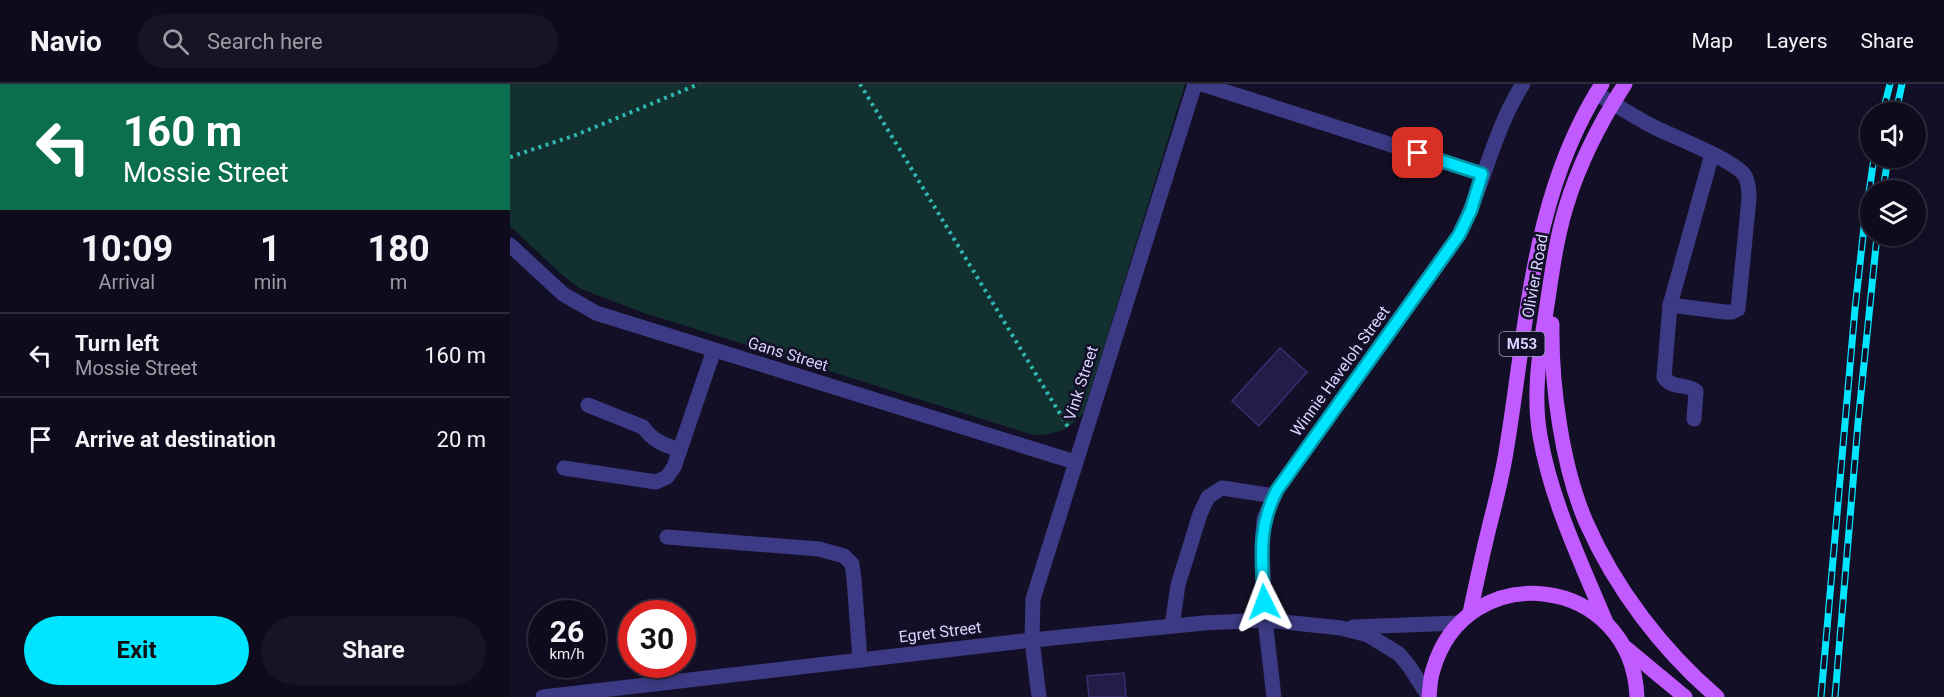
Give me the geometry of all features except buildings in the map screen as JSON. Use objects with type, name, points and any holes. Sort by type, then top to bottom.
[{"type":"main road","name":"Olivier Road","points":[[1605,620],[1551,484],[1540,434],[1539,356],[1553,267],[1566,206],[1588,152],[1625,84]]},
{"type":"main road","name":"Olivier Road","points":[[1465,618],[1506,455],[1540,234],[1553,188],[1572,141],[1599,89]]},
{"type":"main road","points":[[1553,267],[1552,357],[1555,391],[1572,478],[1586,522],[1632,605],[1698,681],[1717,697]]},
{"type":"main road","name":"M53","points":[[1429,697],[1432,671],[1442,645],[1465,618],[1503,597],[1539,592],[1574,600],[1605,620],[1626,648],[1685,697]]},
{"type":"main road","name":"M53","points":[[1626,648],[1636,676],[1637,697]]},
{"type":"street","name":"Vink Street","points":[[1040,697],[1032,640],[1033,599],[1195,84]]},
{"type":"street","points":[[1202,84],[1482,174]]},
{"type":"street","name":"Winnie Haveloh Street","points":[[1274,697],[1265,620],[1262,547],[1264,519],[1274,496],[1459,235],[1471,210],[1502,122],[1522,84]]},
{"type":"street","points":[[1599,89],[1613,103],[1654,127],[1712,154],[1745,175],[1749,199],[1738,309],[1725,312],[1670,304]]},
{"type":"street","points":[[1694,419],[1696,391],[1692,388],[1670,384],[1664,377],[1670,304],[1712,154]]},
{"type":"street","name":"Gans Street","points":[[510,245],[563,294],[596,313],[1075,462]]},
{"type":"street","points":[[564,468],[656,482],[667,477],[674,467],[714,350]]},
{"type":"street","points":[[588,405],[643,427],[662,445],[680,450]]},
{"type":"street","points":[[1172,626],[1178,585],[1200,514],[1208,497],[1222,488],[1274,496]]},
{"type":"street","points":[[667,537],[819,549],[844,556],[852,564],[860,660]]},
{"type":"street","points":[[1341,628],[1465,618]]},
{"type":"street","name":"Egret Street","points":[[543,697],[1172,626],[1265,620],[1341,628]]},
{"type":"street","points":[[1341,628],[1368,635],[1399,654],[1429,697]]},
{"type":"path","points":[[510,157],[576,135],[699,84]]},
{"type":"path","points":[[860,84],[1080,446]]},
{"type":"green space","points":[[510,84],[1185,84],[1084,412],[1062,430],[1033,435],[641,312],[579,288],[510,226]]},
{"type":"railway","points":[[1886,102],[1890,84]]},
{"type":"railway","points":[[1898,102],[1902,84]]},
{"type":"railway","points":[[1821,697],[1855,309],[1873,168]]},
{"type":"railway","points":[[1885,180],[1886,168]]},
{"type":"railway","points":[[1835,697],[1858,423],[1876,246]]},
{"type":"route","points":[[1264,602],[1262,547],[1264,519],[1277,490],[1433,273],[1459,235],[1471,210],[1482,174],[1418,153]]}]
